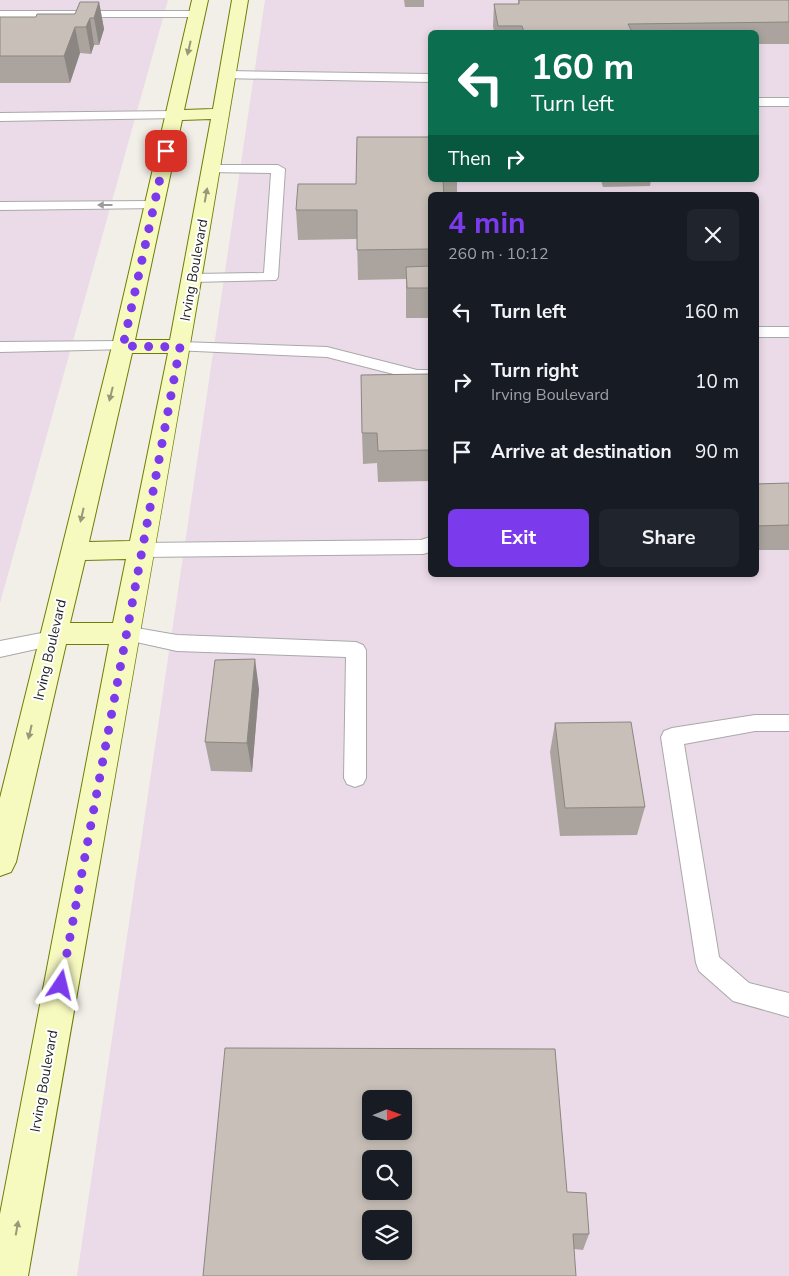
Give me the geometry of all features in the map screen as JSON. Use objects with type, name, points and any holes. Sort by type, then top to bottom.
[{"type":"main road","name":"Irving Boulevard","points":[[8,1276],[125,633],[180,347],[227,75],[218,9]]},
{"type":"main road","name":"Irving Boulevard","points":[[0,862],[123,346],[174,115],[198,76],[218,9]]},
{"type":"main road","points":[[198,76],[227,75]]},
{"type":"main road","points":[[174,115],[220,114]]},
{"type":"main road","points":[[123,346],[180,347]]},
{"type":"main road","points":[[74,551],[141,550]]},
{"type":"main road","points":[[53,636],[125,633]]},
{"type":"lane","points":[[0,14],[218,9]]},
{"type":"lane","points":[[227,75],[428,78]]},
{"type":"lane","points":[[759,102],[789,102]]},
{"type":"lane","points":[[0,116],[174,115]]},
{"type":"lane","points":[[192,278],[271,277],[278,169],[211,169]]},
{"type":"lane","points":[[0,206],[154,205]]},
{"type":"lane","points":[[759,332],[789,332]]},
{"type":"lane","points":[[0,347],[123,346]]},
{"type":"lane","points":[[180,347],[327,352],[417,375],[428,375]]},
{"type":"lane","points":[[141,550],[428,545]]},
{"type":"lane","points":[[125,633],[177,643],[356,650],[355,778]]},
{"type":"lane","points":[[0,649],[53,636]]},
{"type":"lane","points":[[789,723],[755,723],[672,737],[708,963],[742,993],[789,1006]]},
{"type":"shaded area","points":[[0,0],[168,0],[0,603]]},
{"type":"shaded area","points":[[265,0],[789,0],[789,1276],[77,1276]]},
{"type":"building","points":[[519,0],[789,0],[789,22],[628,24],[631,30],[523,30],[522,26],[498,26],[494,4],[519,4]]},
{"type":"building","points":[[80,2],[99,2],[94,18],[90,18],[86,27],[75,27],[64,56],[0,56],[0,17],[36,17],[37,14],[75,14]]},
{"type":"building","points":[[357,137],[428,137],[428,182],[443,182],[444,192],[428,192],[428,249],[357,250],[357,210],[296,210],[298,184],[356,184]]},
{"type":"building","points":[[428,266],[428,288],[407,288],[406,267]]},
{"type":"building","points":[[428,374],[428,450],[378,451],[377,433],[362,433],[361,375]]},
{"type":"building","points":[[789,483],[789,525],[759,526],[759,484]]},
{"type":"building","points":[[255,659],[247,743],[205,742],[215,660]]},
{"type":"building","points":[[631,722],[645,807],[565,808],[555,723]]},
{"type":"building","points":[[225,1048],[555,1049],[567,1192],[586,1193],[589,1234],[573,1234],[576,1276],[203,1276]]},
{"type":"route","points":[[61,985],[134,583],[180,347],[123,346],[166,151]]}]
